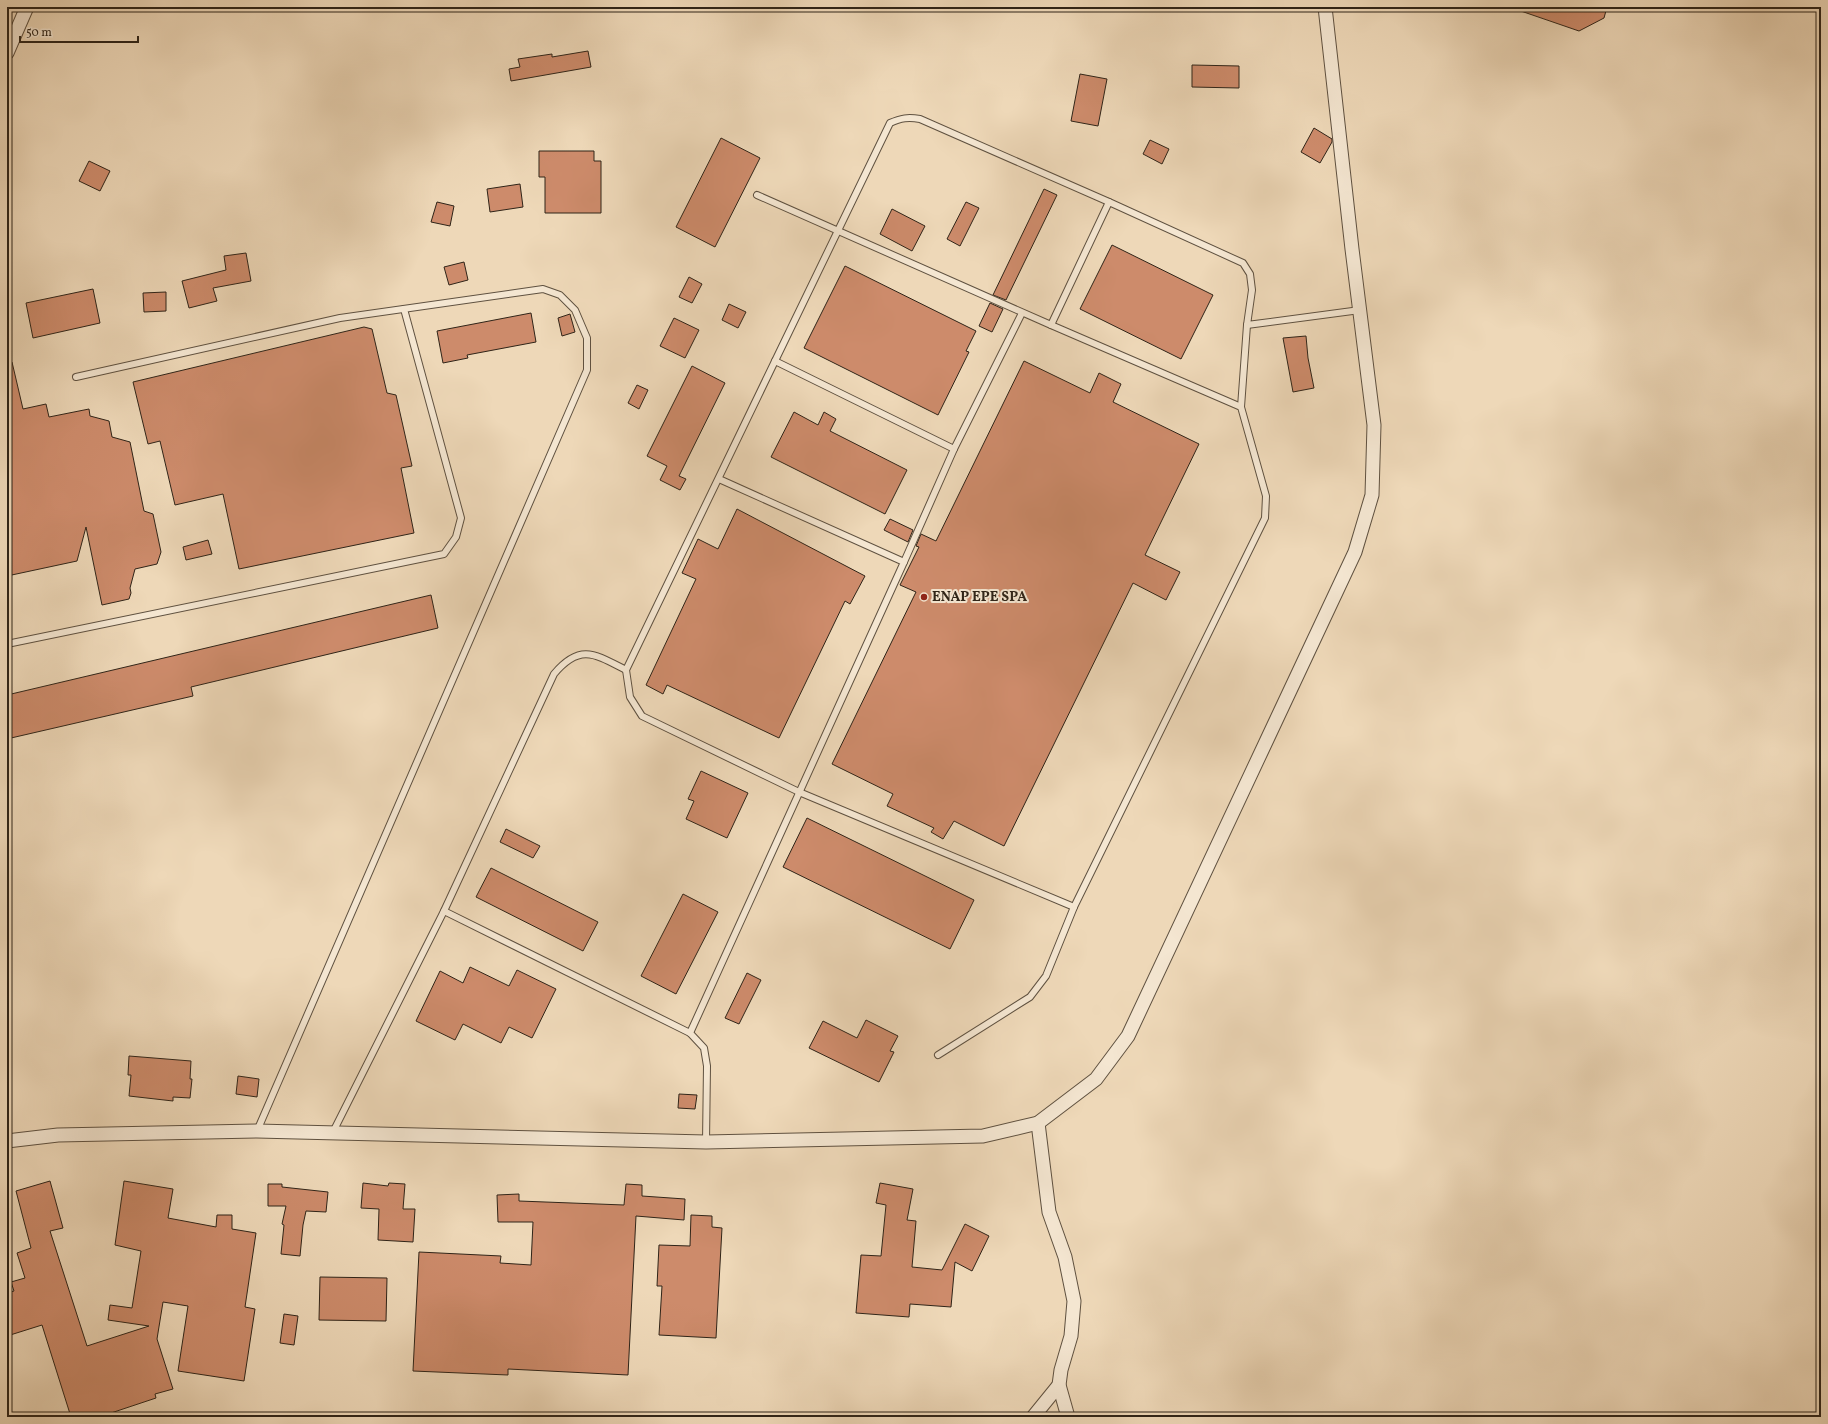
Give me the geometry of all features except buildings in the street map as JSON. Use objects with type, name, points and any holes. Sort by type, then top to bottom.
[{"type":"street","points":[[7,53],[27,7]]},
{"type":"street","points":[[7,1141],[58,1135],[257,1131],[706,1142],[983,1136],[1038,1123],[1096,1079],[1128,1036],[1355,552],[1372,495],[1374,425],[1325,7]]},
{"type":"street","points":[[1038,1123],[1049,1212],[1065,1257],[1074,1301],[1071,1336],[1061,1370],[1059,1385],[1068,1417]]},
{"type":"street","points":[[1033,1417],[1059,1385]]},
{"type":"lane","points":[[938,1055],[1030,996],[1046,976],[1074,907],[1265,518],[1266,496],[1241,407],[1246,325],[1252,290],[1250,274],[1243,263],[920,119],[909,117],[899,119],[890,123],[626,670],[630,697],[642,716],[799,792],[1074,907]]},
{"type":"lane","points":[[757,195],[1241,407]]},
{"type":"lane","points":[[1051,325],[1109,202]]},
{"type":"lane","points":[[76,377],[340,318],[543,289],[560,295],[575,310],[587,338],[587,370],[257,1131]]},
{"type":"lane","points":[[7,644],[444,554],[456,537],[460,518],[404,309]]},
{"type":"lane","points":[[1246,325],[1360,310]]},
{"type":"lane","points":[[690,1033],[954,449],[1022,312]]},
{"type":"lane","points":[[775,361],[954,449]]},
{"type":"lane","points":[[719,479],[904,562]]},
{"type":"lane","points":[[333,1132],[444,911],[554,674],[564,662],[578,655],[596,655],[626,670]]},
{"type":"lane","points":[[444,911],[690,1033],[704,1048],[707,1066],[706,1142]]},
{"type":"place","name":"ENAP EPE SPA","points":[[924,597]]}]
